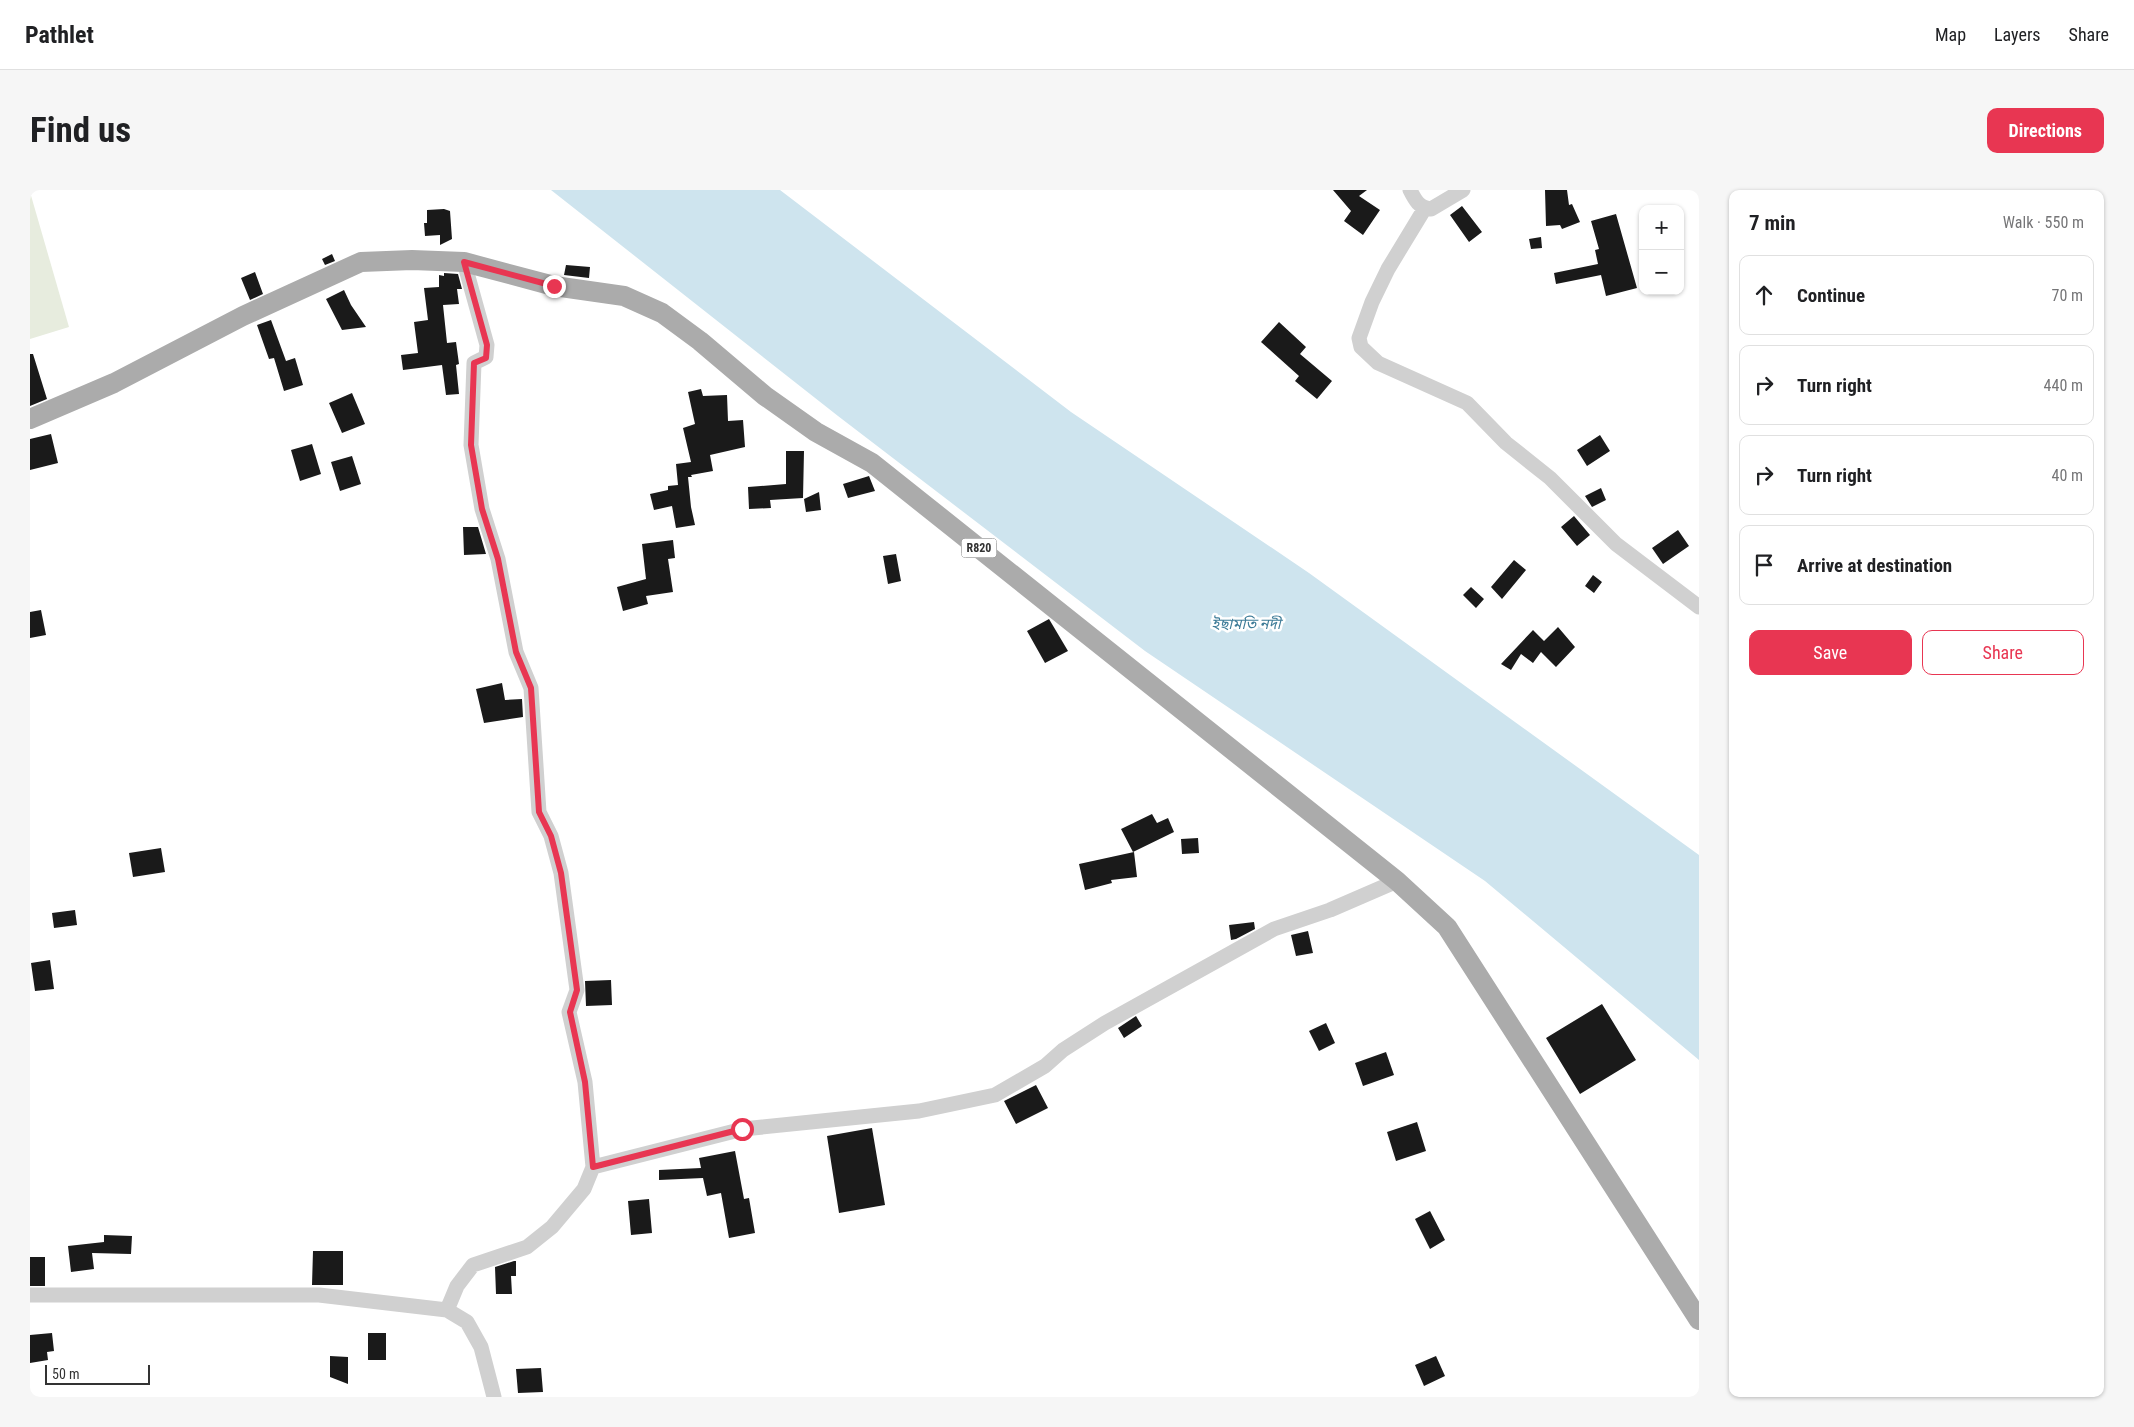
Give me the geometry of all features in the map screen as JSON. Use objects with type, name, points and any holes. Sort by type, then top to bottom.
[{"type":"main road","name":"R820","points":[[30,419],[114,383],[243,316],[361,262],[412,260],[464,262],[554,286],[624,296],[662,314],[700,341],[765,396],[816,432],[872,464],[1397,881],[1447,927],[1699,1320]]},
{"type":"street","points":[[1410,190],[1417,203],[1425,208],[1431,208],[1463,190]]},
{"type":"street","points":[[1425,208],[1388,269],[1372,302],[1359,338],[1361,347],[1378,363],[1467,403],[1506,443],[1550,478],[1616,544],[1699,607]]},
{"type":"street","points":[[447,1310],[457,1286],[474,1265],[527,1247],[552,1227],[584,1189],[593,1167],[585,1082],[570,1012],[577,990],[561,873],[551,836],[539,812],[531,688],[516,652],[498,559],[482,509],[471,445],[474,363],[486,358],[487,345],[464,262]]},
{"type":"street","points":[[593,1167],[742,1129],[919,1112],[995,1095],[1045,1066],[1063,1050],[1105,1023],[1274,929],[1330,910],[1397,881]]},
{"type":"street","points":[[30,1295],[319,1295],[447,1310],[467,1322],[481,1347],[494,1397]]},
{"type":"shaded area","points":[[30,192],[69,327],[30,339]]},
{"type":"water","name":"ইছামতি নদী","points":[[551,190],[780,190],[1071,412],[1309,573],[1699,855],[1699,1060],[1485,881],[1145,651],[838,416]]},
{"type":"building","points":[[1333,190],[1367,190],[1359,196],[1380,210],[1363,235],[1344,221],[1351,211]]},
{"type":"building","points":[[1545,190],[1567,190],[1569,205],[1572,204],[1580,222],[1562,229],[1560,225],[1546,226]]},
{"type":"building","points":[[1462,206],[1482,232],[1469,242],[1450,215]]},
{"type":"building","points":[[444,209],[450,211],[452,239],[440,245],[440,235],[425,236],[424,223],[427,223],[427,210]]},
{"type":"building","points":[[1616,214],[1637,288],[1606,296],[1601,275],[1556,284],[1554,273],[1598,264],[1595,250],[1599,249],[1591,221]]},
{"type":"building","points":[[1541,237],[1542,248],[1531,249],[1529,239]]},
{"type":"building","points":[[332,254],[335,261],[325,265],[322,259]]},
{"type":"building","points":[[566,265],[590,267],[589,278],[564,275]]},
{"type":"building","points":[[255,272],[263,294],[250,300],[241,278]]},
{"type":"building","points":[[444,273],[458,274],[462,289],[457,289],[459,304],[443,305],[447,343],[456,342],[459,364],[456,365],[459,394],[446,395],[442,365],[403,370],[401,355],[418,353],[414,322],[428,320],[424,288],[439,287],[439,275],[444,276]]},
{"type":"building","points":[[344,290],[351,305],[366,327],[342,330],[326,299]]},
{"type":"building","points":[[271,320],[286,361],[295,358],[303,385],[284,391],[274,358],[269,359],[257,325]]},
{"type":"building","points":[[1279,322],[1306,347],[1300,354],[1332,381],[1317,399],[1295,381],[1299,376],[1261,342]]},
{"type":"building","points":[[30,354],[33,354],[47,399],[30,406]]},
{"type":"building","points":[[701,389],[703,396],[727,395],[728,421],[743,420],[745,447],[710,455],[713,471],[688,477],[695,525],[676,528],[672,506],[654,510],[650,494],[668,490],[668,486],[678,485],[676,464],[691,462],[683,428],[695,424],[688,392]]},
{"type":"building","points":[[352,393],[365,424],[342,433],[329,403]]},
{"type":"building","points":[[51,434],[58,463],[30,470],[30,439]]},
{"type":"building","points":[[1600,435],[1610,451],[1587,466],[1577,450]]},
{"type":"building","points":[[312,444],[321,474],[300,481],[291,450]]},
{"type":"building","points":[[786,451],[804,451],[803,498],[770,500],[771,508],[749,509],[748,487],[786,484]]},
{"type":"building","points":[[352,456],[361,484],[340,491],[331,462]]},
{"type":"building","points":[[869,476],[875,491],[848,498],[843,484]]},
{"type":"building","points":[[1601,488],[1606,500],[1592,507],[1585,496]]},
{"type":"building","points":[[819,492],[821,510],[806,512],[804,499]]},
{"type":"building","points":[[1574,516],[1590,535],[1577,546],[1561,527]]},
{"type":"building","points":[[463,527],[478,527],[486,554],[464,555]]},
{"type":"building","points":[[1678,530],[1689,546],[1663,564],[1652,548]]},
{"type":"building","points":[[673,540],[675,558],[668,559],[673,592],[646,596],[648,604],[623,611],[617,587],[646,579],[642,544]]},
{"type":"building","points":[[896,554],[901,581],[888,584],[883,556]]},
{"type":"building","points":[[1514,560],[1526,570],[1502,599],[1491,587]]},
{"type":"building","points":[[1593,575],[1602,582],[1594,593],[1585,586]]},
{"type":"building","points":[[1471,587],[1484,599],[1476,608],[1463,595]]},
{"type":"building","points":[[41,610],[46,635],[30,638],[30,612]]},
{"type":"building","points":[[1049,619],[1068,651],[1045,663],[1027,631]]},
{"type":"building","points":[[1558,627],[1575,647],[1556,667],[1541,652],[1533,663],[1521,654],[1511,670],[1501,664],[1533,630],[1544,641]]},
{"type":"building","points":[[502,683],[505,700],[522,699],[523,717],[484,723],[476,689]]},
{"type":"building","points":[[1152,814],[1157,823],[1168,818],[1174,832],[1133,852],[1121,829]]},
{"type":"building","points":[[1198,838],[1199,853],[1182,854],[1181,839]]},
{"type":"building","points":[[161,848],[165,872],[133,877],[129,853]]},
{"type":"building","points":[[1134,852],[1137,877],[1111,880],[1112,883],[1085,890],[1079,864]]},
{"type":"building","points":[[75,910],[77,925],[54,928],[52,913]]},
{"type":"building","points":[[1254,922],[1255,929],[1231,940],[1229,925]]},
{"type":"building","points":[[1308,931],[1313,953],[1296,956],[1291,935]]},
{"type":"building","points":[[50,960],[54,989],[35,991],[31,963]]},
{"type":"building","points":[[611,980],[612,1005],[586,1006],[585,981]]},
{"type":"building","points":[[1602,1004],[1636,1060],[1580,1094],[1546,1038]]},
{"type":"building","points":[[1136,1016],[1142,1026],[1124,1038],[1118,1028]]},
{"type":"building","points":[[1326,1023],[1335,1043],[1319,1051],[1309,1031]]},
{"type":"building","points":[[1386,1052],[1394,1075],[1363,1086],[1355,1063]]},
{"type":"building","points":[[1036,1085],[1048,1108],[1016,1124],[1004,1101]]},
{"type":"building","points":[[1417,1122],[1426,1151],[1396,1161],[1387,1132]]},
{"type":"building","points":[[872,1128],[885,1205],[839,1213],[827,1136]]},
{"type":"building","points":[[735,1151],[744,1199],[749,1198],[755,1233],[729,1238],[721,1193],[707,1196],[703,1178],[659,1180],[659,1170],[701,1168],[699,1158]]},
{"type":"building","points":[[649,1199],[652,1233],[631,1235],[628,1201]]},
{"type":"building","points":[[1430,1211],[1445,1240],[1430,1249],[1415,1219]]},
{"type":"building","points":[[104,1235],[132,1236],[131,1254],[92,1253],[94,1269],[71,1272],[68,1246],[104,1242]]},
{"type":"building","points":[[313,1251],[343,1251],[343,1285],[312,1285]]},
{"type":"building","points":[[30,1257],[45,1257],[45,1286],[30,1286]]},
{"type":"building","points":[[516,1261],[516,1276],[511,1276],[512,1294],[496,1294],[495,1267]]},
{"type":"building","points":[[52,1333],[54,1351],[47,1352],[48,1360],[30,1363],[30,1335]]},
{"type":"building","points":[[368,1333],[386,1333],[386,1360],[368,1360]]},
{"type":"building","points":[[330,1356],[348,1357],[348,1384],[330,1377]]},
{"type":"building","points":[[1436,1356],[1445,1376],[1424,1386],[1415,1365]]},
{"type":"building","points":[[541,1368],[543,1392],[518,1393],[516,1369]]},
{"type":"route","points":[[554,286],[464,262],[487,345],[486,358],[474,363],[471,445],[482,509],[498,559],[516,652],[531,688],[539,812],[551,836],[561,873],[577,990],[570,1012],[585,1082],[593,1167],[742,1129]]}]
